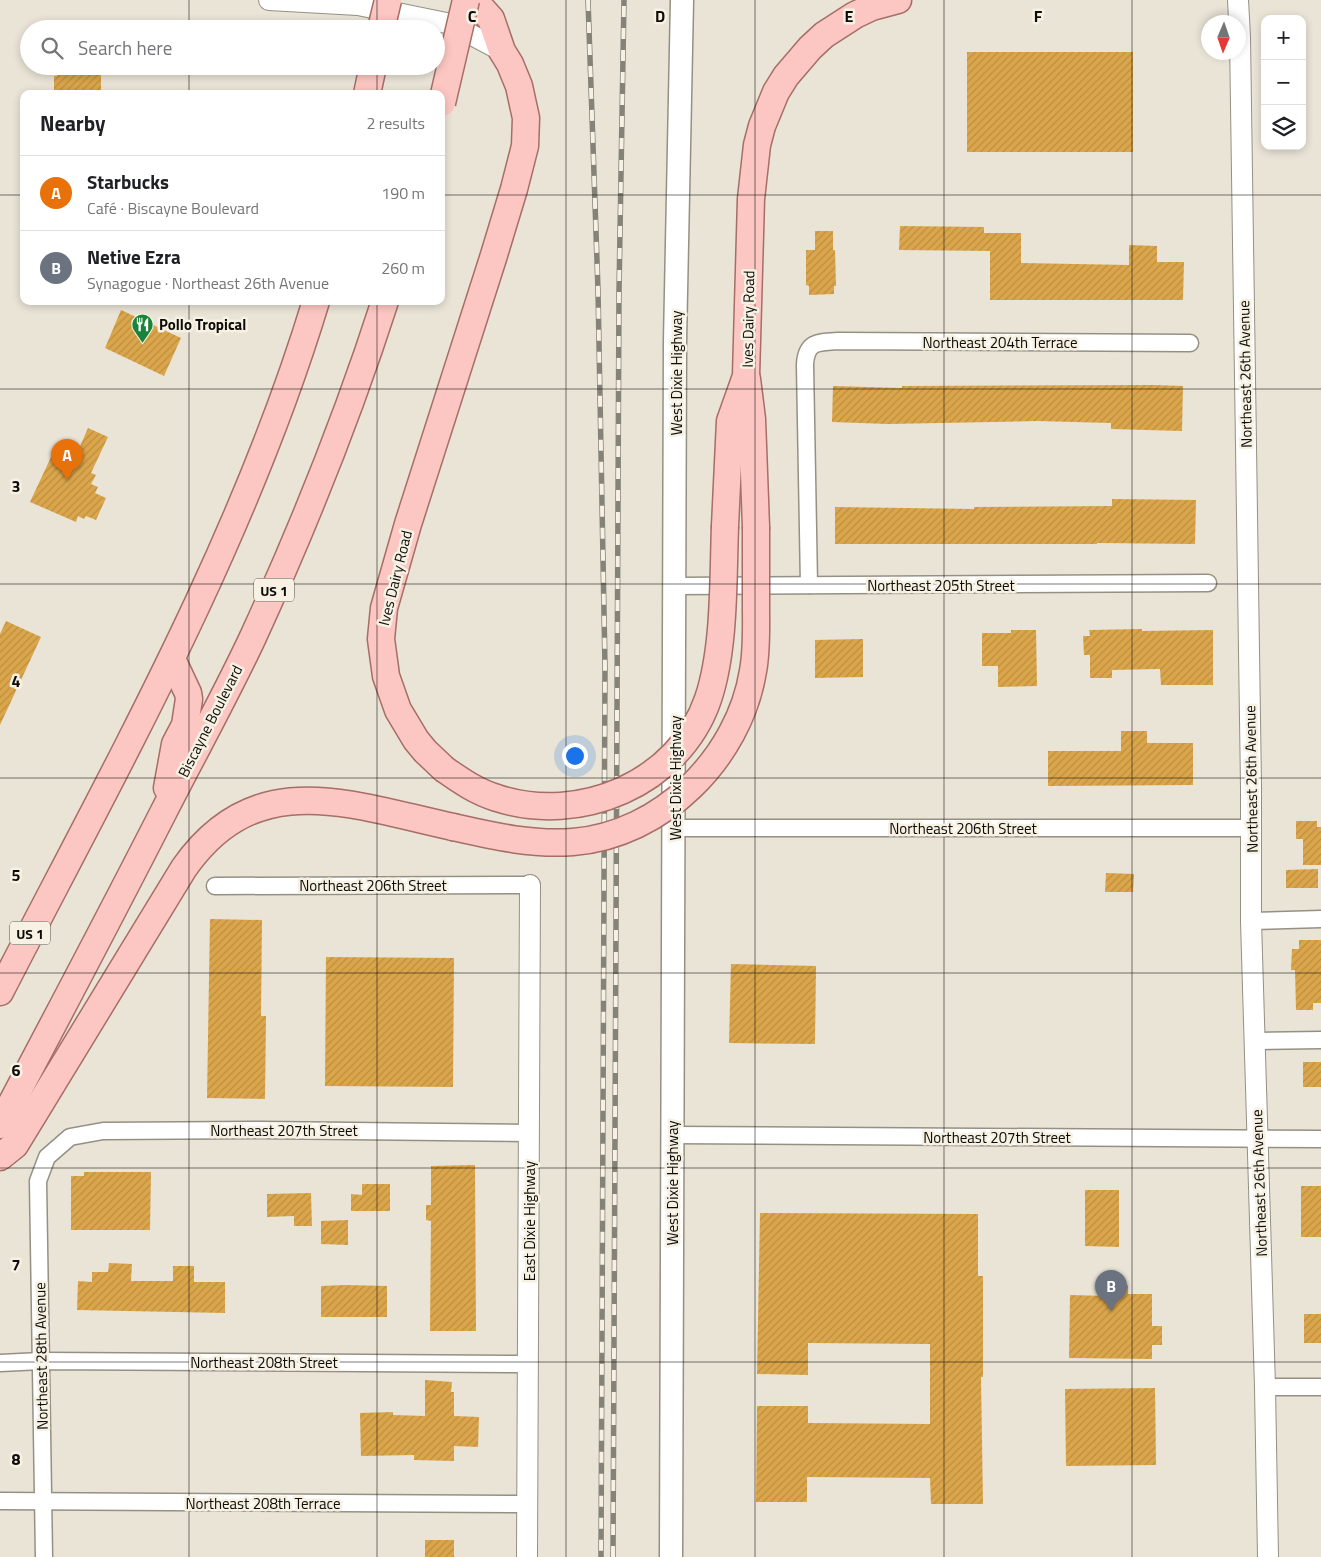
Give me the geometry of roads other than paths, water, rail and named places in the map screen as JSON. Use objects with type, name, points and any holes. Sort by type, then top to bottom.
[{"type":"main road","points":[[383,20],[388,0]]},
{"type":"main road","points":[[445,91],[466,0]]},
{"type":"main road","name":"Ives Dairy Road","points":[[474,0],[491,19],[502,51],[510,64],[526,118],[525,146],[500,236],[408,524],[386,600],[381,639],[386,676],[395,704],[406,726],[425,751],[444,769],[467,785],[497,798],[526,805],[558,807],[606,798],[635,784],[662,766],[693,728],[707,701],[716,668],[720,633],[730,421],[746,376],[756,145],[776,92],[786,76],[810,48],[824,35],[864,11],[898,0]]},
{"type":"main road","name":"West Dixie Highway","points":[[671,1557],[675,341],[682,0]]},
{"type":"main road","points":[[368,90],[371,75]]},
{"type":"main road","name":"US 1","points":[[0,992],[172,659],[201,599],[260,463],[286,394],[315,305]]},
{"type":"main road","name":"Biscayne Boulevard","points":[[0,1125],[88,960],[252,639],[296,540],[351,399],[384,305]]},
{"type":"main road","points":[[0,1157],[15,1145],[184,868],[201,845],[231,821],[270,804],[300,800],[338,803],[508,839],[547,843],[575,842],[600,837],[643,822],[663,810],[694,785],[721,751],[733,731],[749,692],[753,672],[756,646],[756,527],[752,419],[746,376]]},
{"type":"main road","points":[[163,814],[175,744],[185,725],[190,699],[172,659]]},
{"type":"street","points":[[269,0],[358,5],[431,20]]},
{"type":"street","name":"Northeast 26th Avenue","points":[[1238,0],[1251,921],[1256,1041],[1268,1557]]},
{"type":"street","points":[[445,23],[451,24],[502,51]]},
{"type":"street","name":"Northeast 204th Terrace","points":[[809,585],[805,358],[810,346],[815,343],[838,341],[1190,344]]},
{"type":"street","name":"Northeast 205th Street","points":[[675,586],[1208,584]]},
{"type":"street","name":"Northeast 206th Street","points":[[674,828],[1251,828]]},
{"type":"street","name":"Northeast 206th Street","points":[[216,886],[530,885]]},
{"type":"street","name":"East Dixie Highway","points":[[527,1557],[530,885]]},
{"type":"street","points":[[1251,921],[1321,919]]},
{"type":"street","points":[[1256,1041],[1321,1040]]},
{"type":"street","name":"Northeast 207th Street","points":[[47,1156],[70,1137],[103,1130],[529,1133]]},
{"type":"street","name":"Northeast 207th Street","points":[[672,1135],[1321,1139]]},
{"type":"street","name":"Northeast 28th Avenue","points":[[44,1557],[38,1181],[47,1156]]},
{"type":"street","name":"Northeast 208th Street","points":[[0,1363],[41,1361],[528,1364]]},
{"type":"street","points":[[1265,1387],[1321,1387]]},
{"type":"street","name":"Northeast 208th Terrace","points":[[0,1501],[527,1504]]},
{"type":"railway","points":[[588,0],[598,290],[605,666],[601,1557]]},
{"type":"railway","points":[[613,1557],[619,291],[624,0]]},
{"type":"place","name":"Pollo Tropical","points":[[143,343]]},
{"type":"place","name":"Starbucks","points":[[67,480]]},
{"type":"place","name":"Netive Ezra","points":[[1111,1311]]}]
